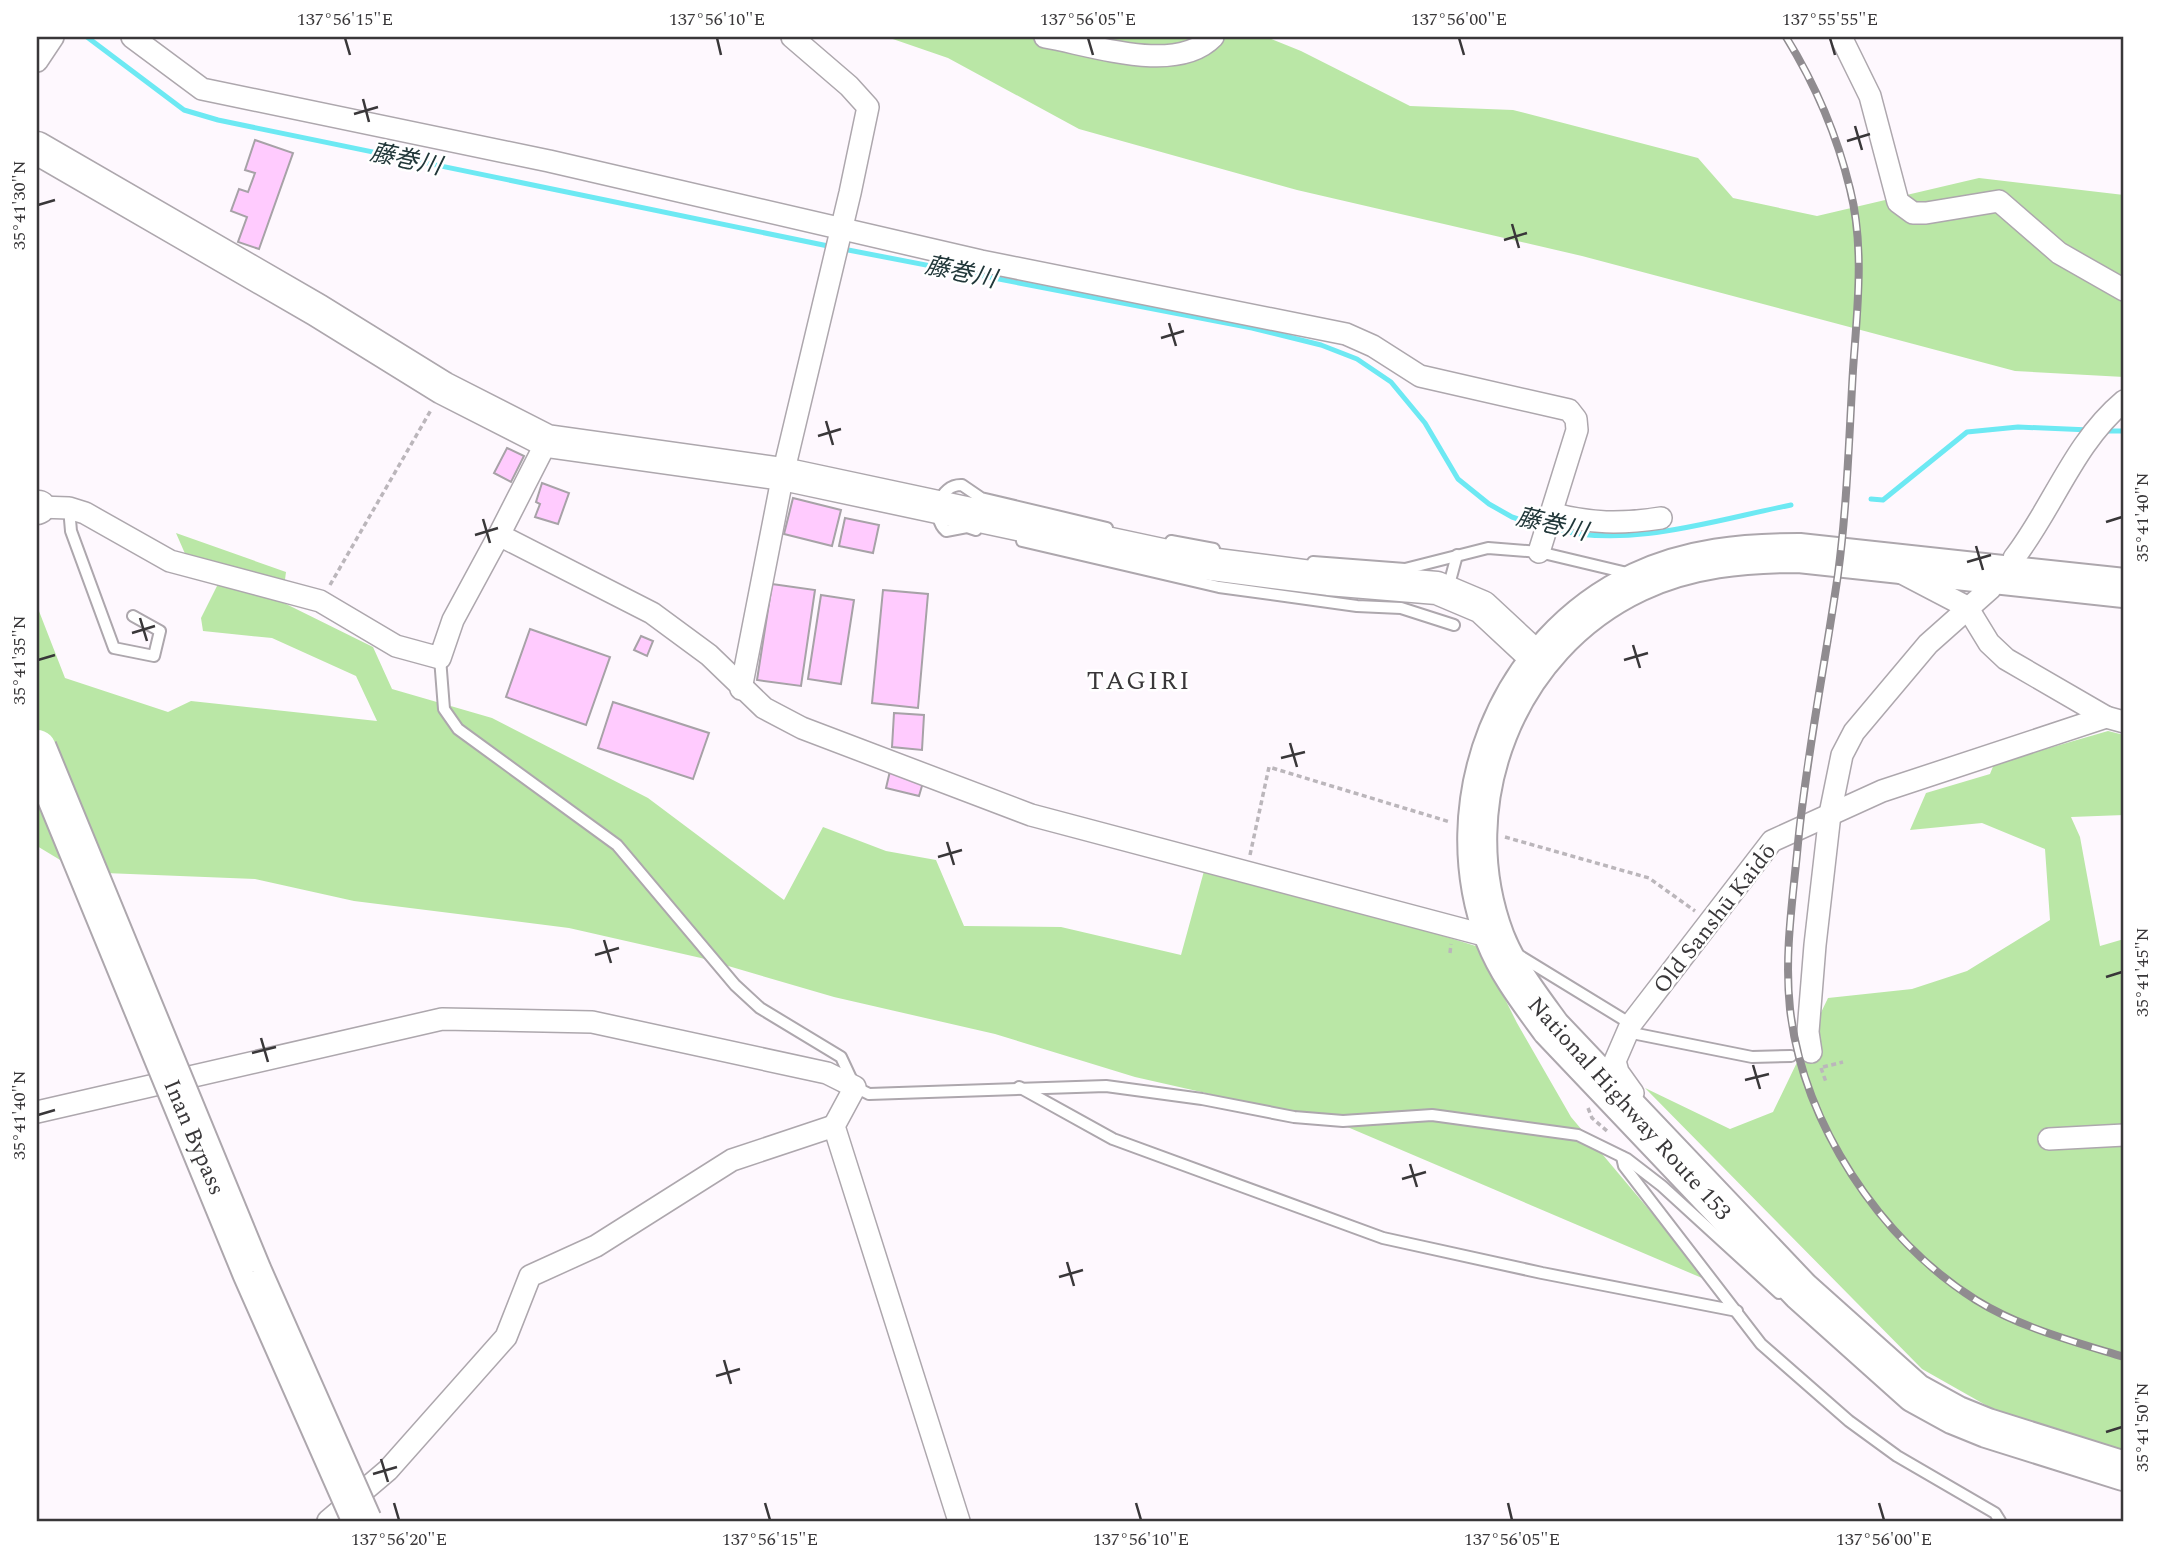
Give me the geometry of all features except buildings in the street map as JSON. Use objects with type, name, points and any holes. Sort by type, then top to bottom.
[{"type":"highway","name":"National Highway Route 153","points":[[2124,588],[1799,553],[1751,553],[1675,568],[1637,582],[1573,626],[1541,661],[1518,692],[1504,719],[1480,788],[1476,847],[1484,898],[1499,945],[1513,975],[1551,1028],[1801,1291],[1915,1393],[1955,1415],[2124,1471]]},
{"type":"highway","name":"Inan Bypass","points":[[37,749],[252,1272],[362,1521]]},
{"type":"street","points":[[37,61],[52,37]]},
{"type":"street","points":[[132,37],[202,89],[549,161],[981,261],[1346,334],[1373,346],[1420,376],[1569,410],[1576,419],[1577,430],[1541,546]]},
{"type":"street","points":[[741,689],[783,474],[868,107],[849,86],[792,37]]},
{"type":"street","points":[[1045,37],[1163,58],[1202,48],[1213,37]]},
{"type":"street","points":[[1841,37],[1870,96],[1898,202],[1913,213],[1926,213],[1999,201],[2059,253],[2124,290]]},
{"type":"street","points":[[37,148],[317,310],[443,388],[547,441],[783,474],[1195,562],[1328,579],[1437,588],[1482,607],[1541,661]]},
{"type":"street","points":[[2014,558],[2100,422],[2124,401]]},
{"type":"street","points":[[38,508],[69,508],[85,513],[170,561],[320,601],[397,646],[440,658],[453,620],[547,441]]},
{"type":"street","points":[[1551,515],[1584,522],[1611,523],[1661,518]]},
{"type":"street","points":[[499,535],[652,613],[709,655],[741,689],[764,708],[802,728],[1031,815],[1247,870],[1499,945]]},
{"type":"street","points":[[1892,562],[1903,576],[1967,607],[1989,643],[2006,659],[2115,719]]},
{"type":"street","points":[[1808,1059],[1814,958],[1830,814],[1842,755],[1854,732],[1928,644],[1991,588]]},
{"type":"street","name":"Old Sanshū Kaidō","points":[[1634,1116],[1636,1101],[1618,1072],[1615,1061],[1629,1028],[1772,841],[1906,782],[2115,719]]},
{"type":"street","points":[[37,1112],[442,1019],[592,1022],[827,1073],[855,1087],[834,1126],[732,1160],[596,1246],[530,1276],[506,1337],[388,1469],[328,1521]]},
{"type":"street","points":[[834,1126],[959,1521]]},
{"type":"street","points":[[2049,1139],[2124,1135]]},
{"type":"lane","points":[[992,534],[967,527],[946,531],[937,520],[943,494],[955,485],[962,485],[981,498],[1121,531]]},
{"type":"lane","points":[[69,508],[71,531],[114,648],[154,656],[160,631],[133,616]]},
{"type":"lane","points":[[1005,537],[1219,587],[1357,606],[1442,613],[1454,625]]},
{"type":"lane","points":[[1160,539],[1226,552]]},
{"type":"lane","points":[[1305,561],[1405,569],[1488,548],[1541,546],[1623,572]]},
{"type":"lane","points":[[1450,581],[1457,555]]},
{"type":"lane","points":[[440,658],[444,709],[458,729],[617,845],[735,985],[760,1008],[841,1057],[855,1087],[869,1094],[1106,1086],[1202,1099],[1294,1117],[1343,1121],[1432,1115],[1578,1135],[1622,1157],[1688,1208],[1763,1282],[1779,1293],[1801,1291]]},
{"type":"lane","points":[[1499,945],[1517,953],[1629,1028],[1752,1057],[1808,1059]]},
{"type":"lane","points":[[1018,1087],[1113,1139],[1382,1238],[1737,1311]]},
{"type":"lane","points":[[1622,1157],[1624,1166],[1761,1344],[1849,1420],[1897,1456],[1995,1513],[2000,1521]]},
{"type":"path","points":[[320,601],[443,388]]},
{"type":"path","points":[[1247,870],[1269,767],[1452,823]]},
{"type":"path","points":[[1494,834],[1649,878],[1711,922]]},
{"type":"path","points":[[1808,1059],[1843,1062]]},
{"type":"green space","points":[[887,37],[1266,37],[1301,51],[1410,106],[1513,110],[1698,158],[1733,198],[1817,216],[1979,178],[2124,195],[2124,377],[2015,371],[1582,256],[1297,190],[1079,129],[948,58]]},
{"type":"green space","points":[[176,533],[286,572],[282,602],[373,647],[392,689],[492,718],[648,798],[784,900],[823,827],[886,851],[936,860],[964,926],[1061,927],[1181,955],[1204,871],[1336,903],[1479,947],[1517,1023],[1571,1117],[1709,1281],[1338,1123],[1135,1077],[995,1034],[834,997],[701,958],[569,928],[354,901],[255,879],[80,872],[37,846],[37,606],[65,678],[168,712],[191,701],[377,721],[356,676],[272,638],[203,631],[201,618],[218,584],[193,572]]},
{"type":"green space","points":[[2108,731],[2124,735],[2124,815],[2071,817],[2080,837],[2100,946],[2124,939],[2124,1453],[2005,1416],[1922,1369],[1645,1088],[1730,1129],[1773,1112],[1828,998],[1912,989],[1967,971],[2050,920],[2045,849],[1982,823],[1910,830],[1926,793],[1990,774],[1994,764]]},
{"type":"waterway","name":"藤巻川","points":[[87,37],[184,110],[218,120],[833,247]]},
{"type":"waterway","name":"藤巻川","points":[[843,249],[1252,328],[1321,345],[1357,359],[1391,382],[1425,423],[1458,479],[1489,504],[1512,517],[1543,527]]},
{"type":"waterway","name":"藤巻川","points":[[1871,499],[1883,500],[1967,432],[2018,427],[2090,430]]},
{"type":"waterway","name":"藤巻川","points":[[2103,431],[2124,431]]},
{"type":"waterway","name":"藤巻川","points":[[1553,529],[1612,536],[1642,534],[1791,505]]},
{"type":"railway","points":[[1786,37],[1816,92],[1839,149],[1855,211],[1859,257],[1841,549],[1806,776],[1790,926],[1788,988],[1798,1052],[1811,1094],[1829,1135],[1878,1212],[1908,1245],[1941,1275],[1993,1310],[2048,1333],[2124,1357]]},
{"type":"district","name":"TAGIRI","points":[[1139,680]]}]
